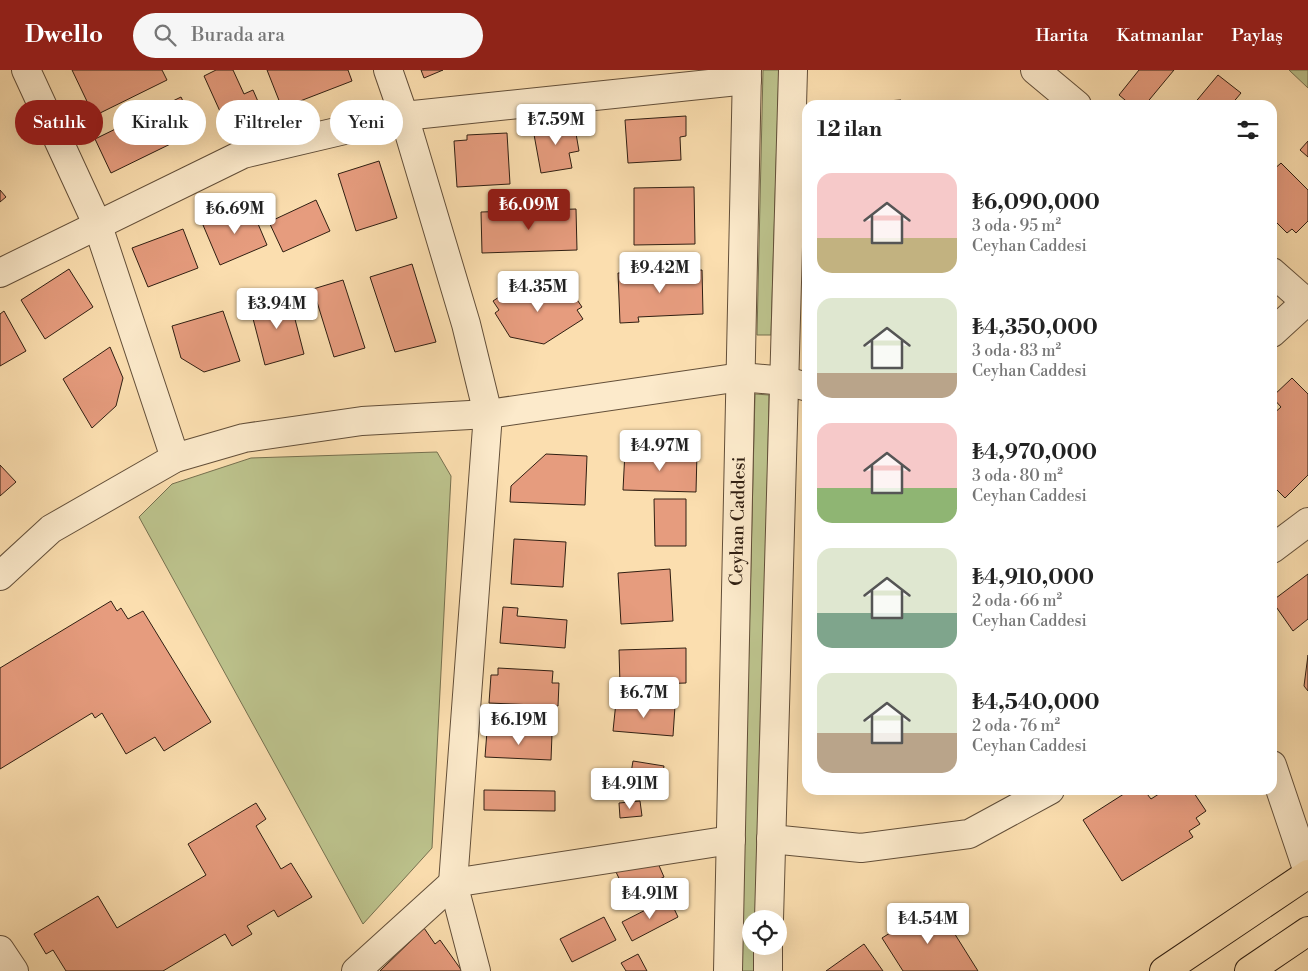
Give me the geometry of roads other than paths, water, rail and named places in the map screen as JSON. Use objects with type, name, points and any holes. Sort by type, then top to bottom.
[{"type":"main road","points":[[1164,971],[1308,873]]},
{"type":"main road","points":[[1249,971],[1308,931]]},
{"type":"street","points":[[26,70],[98,226],[175,458]]},
{"type":"street","points":[[388,70],[404,116],[466,324],[488,414],[453,883],[476,971]]},
{"type":"street","points":[[769,910],[771,839],[796,384],[798,222],[793,70]]},
{"type":"street","points":[[1035,70],[1071,100]]},
{"type":"street","points":[[0,273],[243,154],[404,116],[747,75]]},
{"type":"street","name":"Ceyhan Caddesi","points":[[728,971],[747,75]]},
{"type":"street","points":[[1277,276],[1307,301],[1277,328]]},
{"type":"street","points":[[0,576],[51,529],[175,458],[244,438],[362,421],[488,414],[741,377],[796,384]]},
{"type":"street","points":[[1277,545],[1308,522]]},
{"type":"street","points":[[1277,779],[1308,873]]},
{"type":"street","points":[[771,839],[861,848],[969,834],[1041,795]]},
{"type":"street","points":[[356,971],[453,883],[731,840]]},
{"type":"street","points":[[0,950],[14,971]]},
{"type":"street","points":[[768,955],[768,971]]}]
